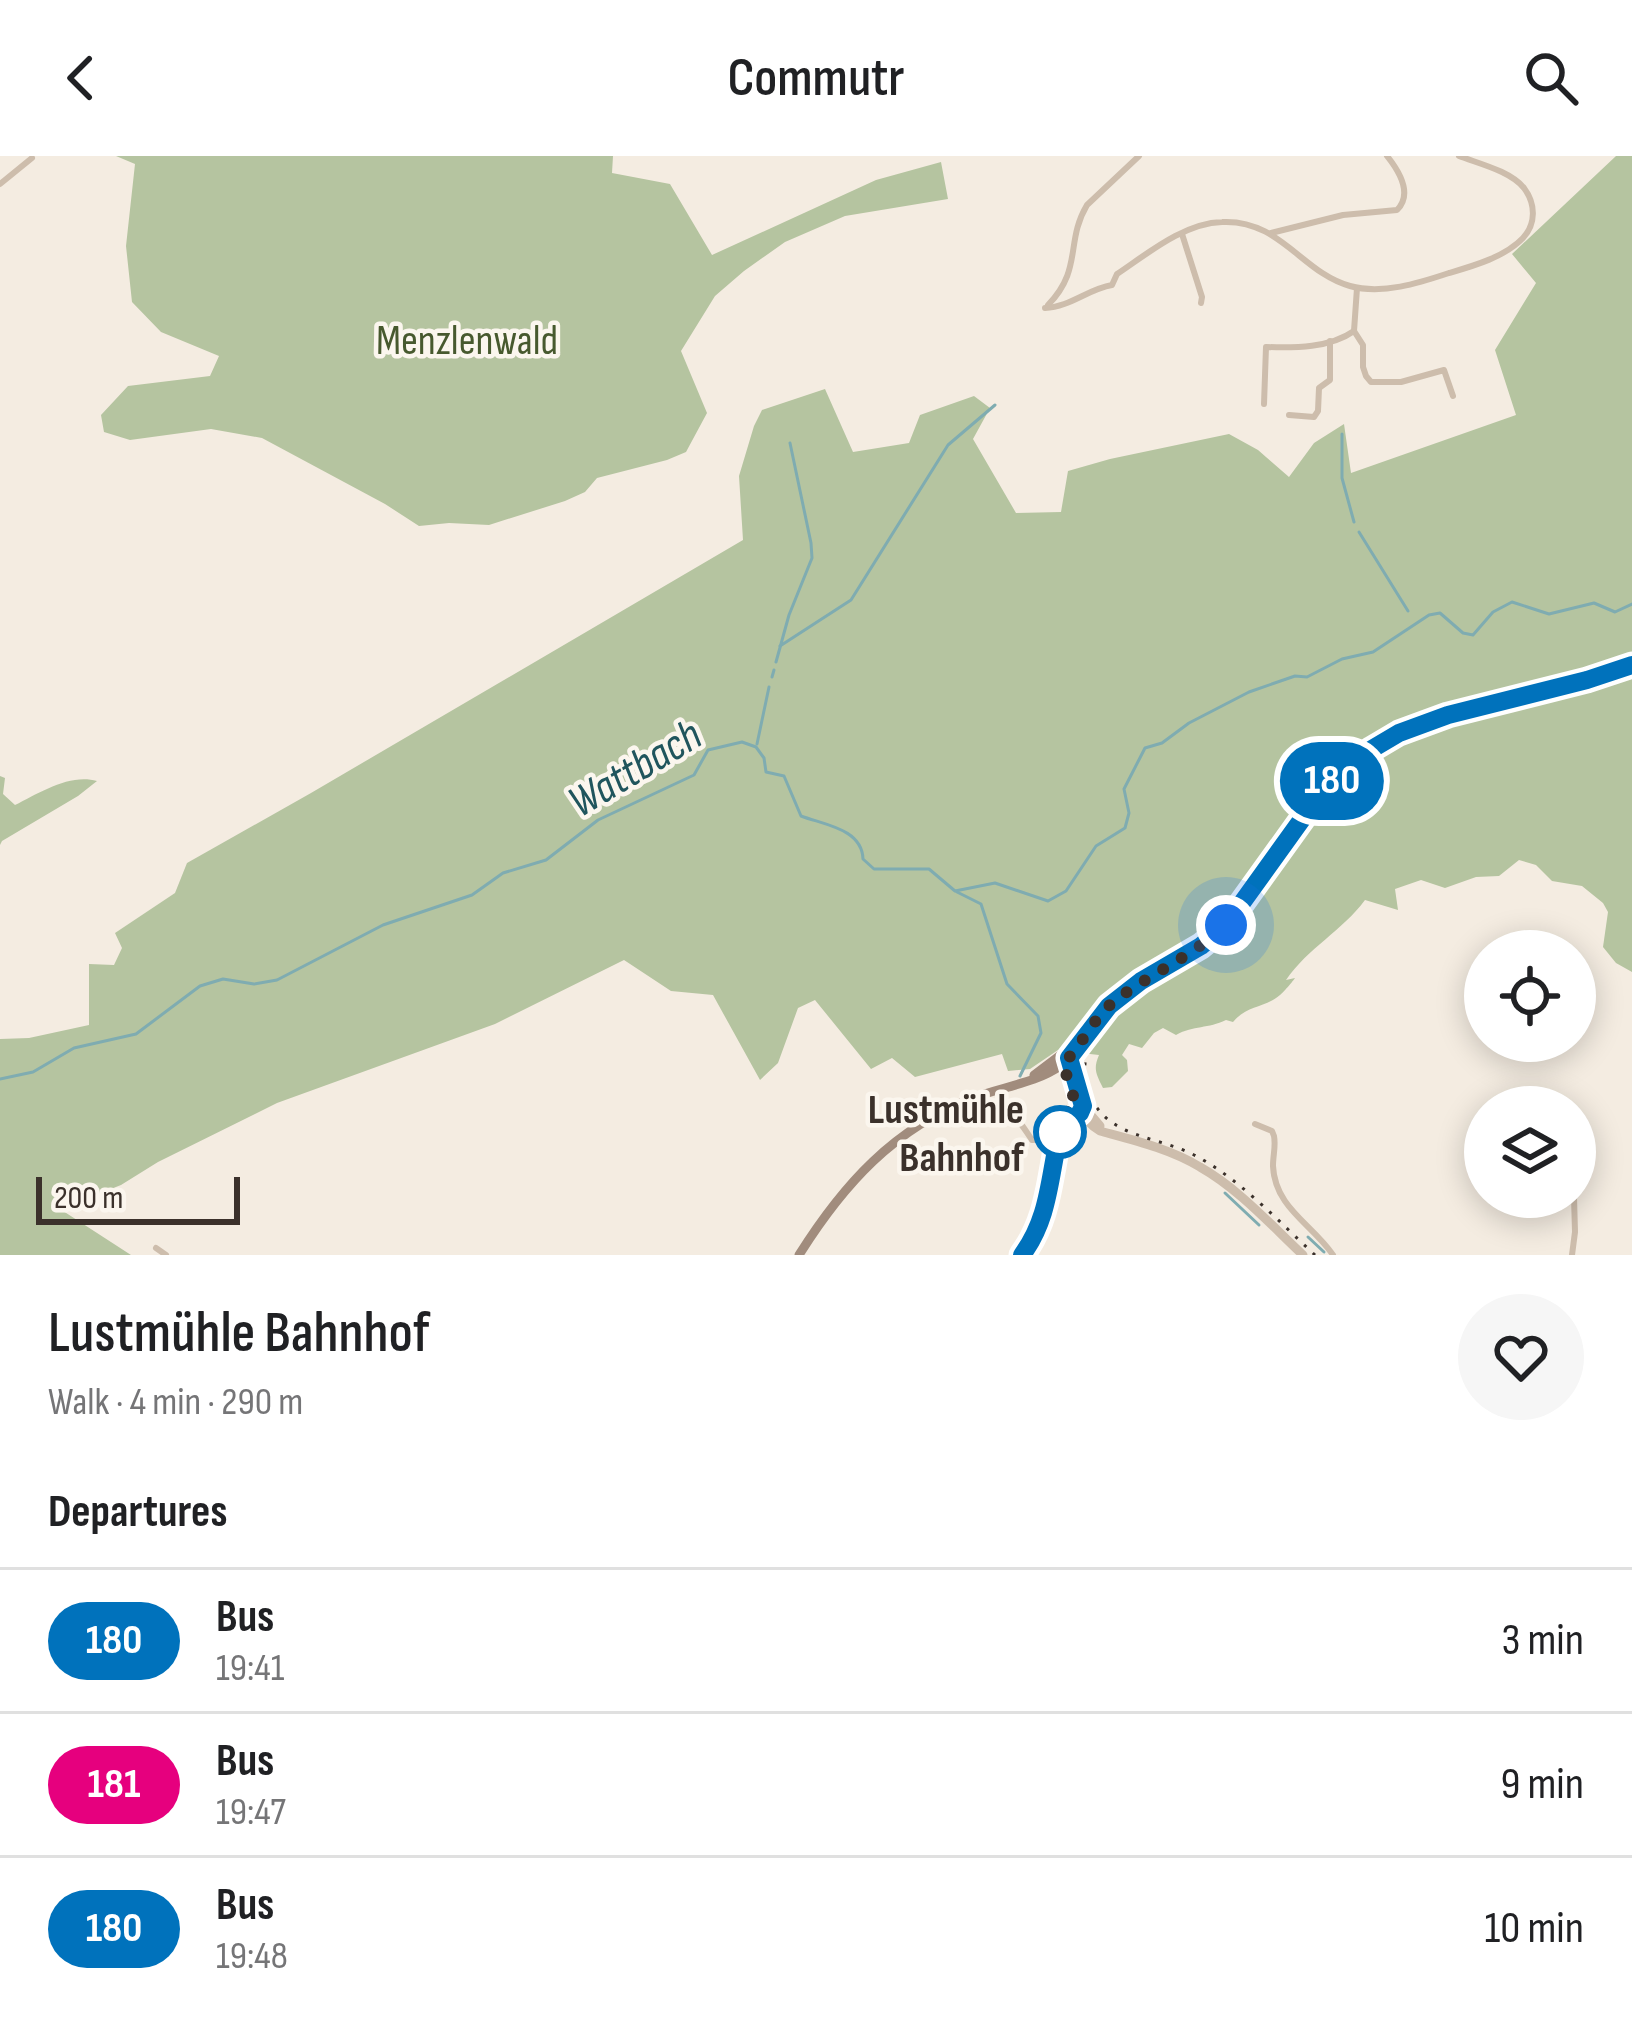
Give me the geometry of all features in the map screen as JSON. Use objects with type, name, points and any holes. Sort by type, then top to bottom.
[{"type":"main road","points":[[799,1255],[842,1191],[901,1136],[951,1107],[1029,1079],[1064,1059],[1104,1000],[1201,946],[1226,925],[1318,797],[1372,749],[1435,719],[1632,665]]},
{"type":"street","points":[[1139,156],[1081,215],[1070,275],[1045,308],[1112,285],[1117,274],[1182,234],[1222,222],[1271,233],[1328,276],[1357,288],[1388,288],[1436,278],[1513,247],[1532,221],[1524,188],[1506,175],[1459,156]]},
{"type":"street","points":[[1271,233],[1343,215],[1397,210],[1405,194],[1388,156]]},
{"type":"street","points":[[0,184],[32,158]]},
{"type":"street","points":[[1182,234],[1201,303]]},
{"type":"street","points":[[1357,288],[1354,331],[1363,345],[1364,368],[1371,382],[1401,382],[1444,370],[1453,396]]},
{"type":"street","points":[[1264,404],[1267,347],[1299,348],[1354,331]]},
{"type":"street","points":[[1289,415],[1314,416],[1318,411],[1319,388],[1330,380],[1330,341]]},
{"type":"street","points":[[1064,1059],[1080,1108],[1096,1130],[1180,1156],[1206,1170],[1303,1255]]},
{"type":"street","points":[[982,1104],[1010,1111],[1032,1140],[1058,1139]]},
{"type":"street","points":[[1022,1255],[1043,1217],[1065,1113],[1080,1108]]},
{"type":"street","points":[[1255,1124],[1274,1136],[1273,1168],[1283,1201],[1333,1255]]},
{"type":"street","points":[[1572,1255],[1575,1218]]},
{"type":"street","points":[[156,1248],[166,1255]]},
{"type":"green space","name":"Menzlenwald","points":[[116,156],[613,156],[612,173],[670,184],[712,255],[876,180],[941,162],[948,199],[845,216],[785,242],[715,296],[681,351],[707,413],[686,452],[597,478],[585,492],[565,501],[489,525],[419,526],[262,438],[211,429],[130,440],[104,432],[101,415],[128,386],[210,376],[219,356],[161,332],[132,302],[126,246],[135,164]]},
{"type":"green space","points":[[1616,156],[1632,156],[1632,972],[1616,963],[1603,947],[1608,912],[1603,903],[1582,886],[1552,881],[1536,865],[1519,860],[1499,876],[1476,877],[1445,888],[1421,880],[1395,889],[1398,910],[1365,900],[1295,969],[1286,980],[1295,978],[1274,999],[1233,1022],[1176,1035],[1163,1028],[1142,1048],[1129,1044],[1122,1055],[1128,1071],[1112,1087],[1103,1088],[1096,1072],[1099,1055],[1081,1053],[1078,1079],[1075,1063],[1077,1053],[1058,1050],[1030,1069],[1008,1071],[1002,1054],[915,1077],[892,1058],[871,1069],[815,1000],[798,1008],[778,1063],[760,1080],[713,995],[671,991],[624,960],[495,1024],[277,1103],[121,1185],[60,1209],[131,1255],[0,1255],[0,1039],[89,1025],[89,964],[114,965],[122,948],[115,933],[175,893],[187,863],[743,540],[739,476],[762,410],[825,389],[853,452],[909,443],[920,415],[974,396],[990,408],[973,439],[1016,513],[1061,512],[1068,471],[1229,434],[1258,450],[1289,477],[1314,443],[1344,424],[1351,473],[1516,415],[1495,350],[1536,283],[1512,254]]},
{"type":"green space","points":[[0,776],[5,778],[3,794],[15,805],[66,782],[97,781],[0,845]]},
{"type":"waterway","points":[[780,646],[851,600],[948,445],[995,405]]},
{"type":"waterway","points":[[1342,434],[1342,478],[1354,522]]},
{"type":"waterway","points":[[776,662],[812,558],[790,443]]},
{"type":"waterway","points":[[1359,532],[1408,611]]},
{"type":"waterway","name":"Wattbach","points":[[0,1079],[33,1072],[74,1048],[136,1034],[200,986],[223,979],[254,984],[277,980],[383,925],[472,895],[503,873],[546,860],[598,820],[694,775],[708,750],[742,742],[756,747],[766,772],[784,776],[801,816],[849,835],[874,869],[929,869],[955,891],[995,883],[1048,901],[1066,891],[1096,846],[1125,828],[1129,813],[1124,789],[1145,748],[1162,743],[1249,692],[1373,652],[1429,615],[1440,613],[1463,633],[1473,635],[1493,612],[1512,602],[1549,614],[1594,603],[1615,612],[1632,604]]},
{"type":"waterway","points":[[772,677],[774,670]]},
{"type":"waterway","points":[[757,744],[769,687]]},
{"type":"waterway","points":[[957,892],[981,904],[1007,984],[1038,1016],[1041,1033],[1020,1076]]},
{"type":"waterway","points":[[1225,1193],[1259,1225]]},
{"type":"waterway","points":[[1308,1237],[1324,1252]]},
{"type":"railway","points":[[1315,1255],[1213,1166],[1109,1120],[1090,1095],[1085,1077],[1094,1034],[1124,1000],[1223,936],[1318,808],[1369,758],[1447,720],[1572,690],[1632,670]]},
{"type":"bus line","name":"180","points":[[1022,1255],[1046,1209],[1061,1128],[1083,1106],[1069,1058],[1109,1006],[1226,925],[1334,780],[1372,749],[1422,723],[1632,665]]},
{"type":"place","name":"Lustmühle Bahnhof","points":[[1060,1132]]},
{"type":"route","points":[[1060,1132],[1065,1113],[1076,1105],[1063,1064],[1097,1018],[1141,981],[1201,946],[1226,925]]}]
